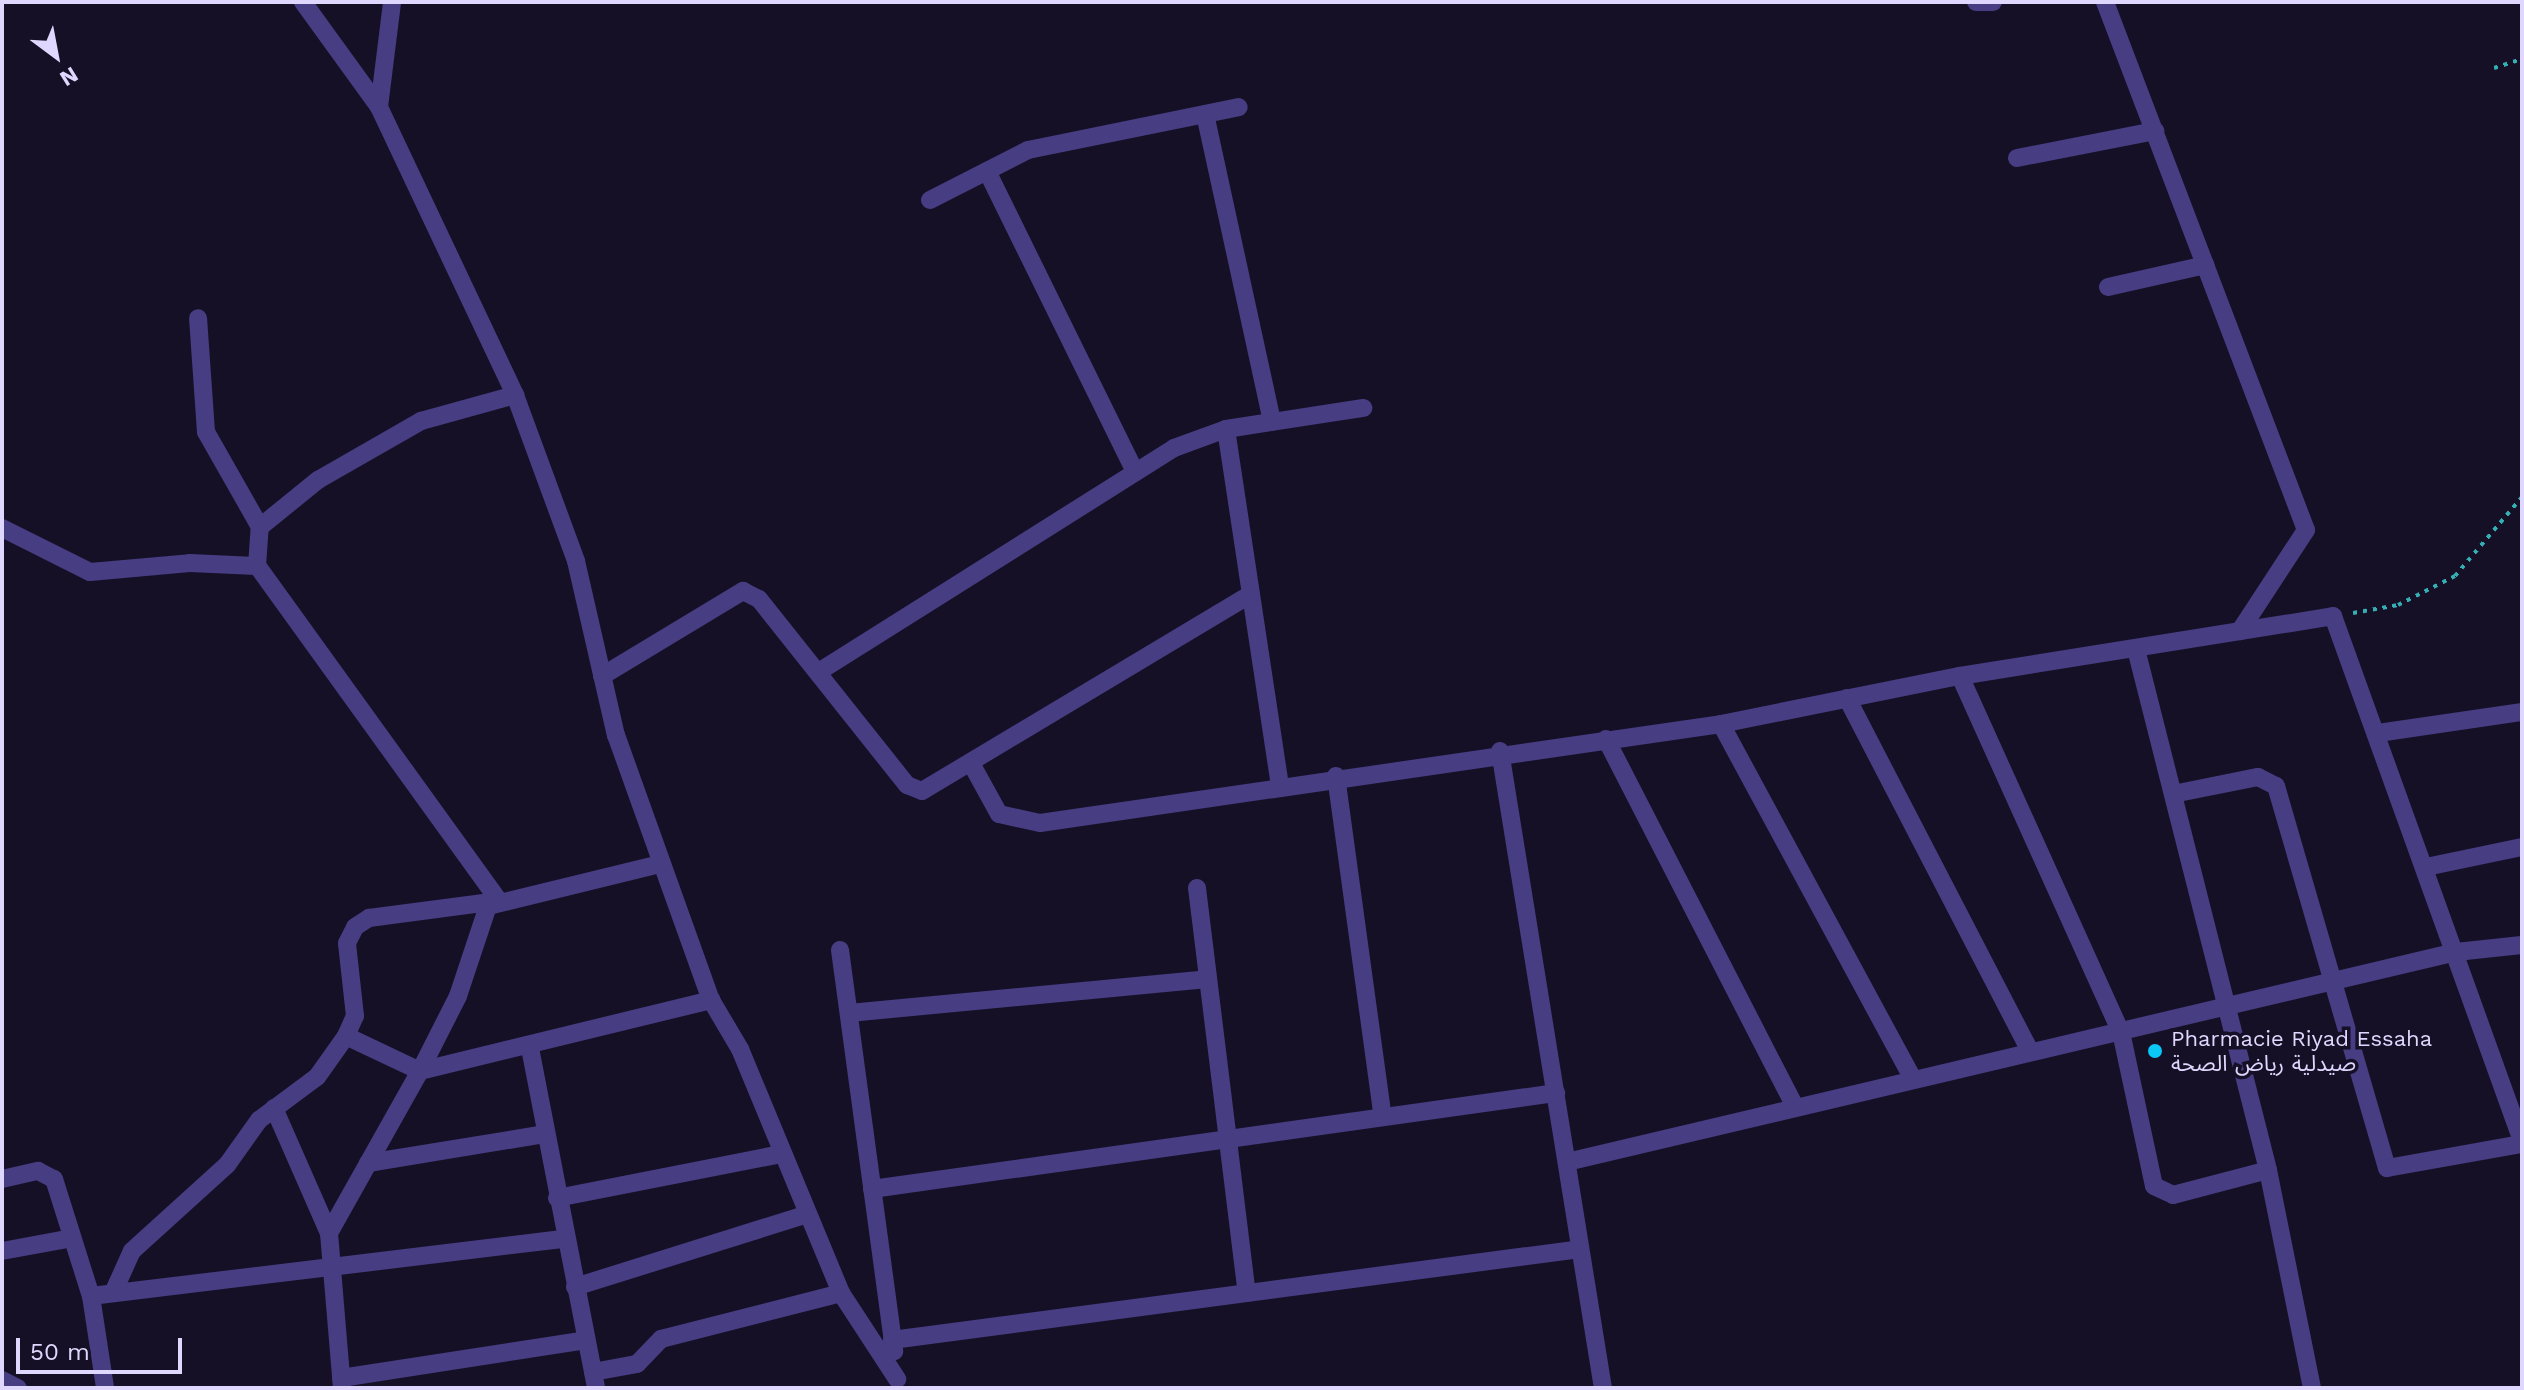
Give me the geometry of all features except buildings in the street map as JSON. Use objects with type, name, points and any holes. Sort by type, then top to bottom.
[{"type":"street","points":[[303,2],[379,107],[515,395],[576,561],[602,676],[660,864],[711,1000],[740,1049],[841,1293],[898,1384]]},
{"type":"street","points":[[379,107],[392,2]]},
{"type":"street","points":[[1976,2],[1993,2]]},
{"type":"street","points":[[2105,2],[2306,530],[2240,631]]},
{"type":"street","points":[[930,200],[1028,150],[1239,107]]},
{"type":"street","points":[[1205,114],[1272,422]]},
{"type":"street","points":[[2017,158],[2155,131]]},
{"type":"street","points":[[987,171],[1135,472]]},
{"type":"street","points":[[2108,287],[2206,265]]},
{"type":"street","points":[[198,318],[206,432],[260,527],[257,566],[499,901]]},
{"type":"street","points":[[260,527],[318,480],[421,421],[515,395]]},
{"type":"street","points":[[820,671],[1135,472],[1226,429],[1363,408]]},
{"type":"street","points":[[1226,429],[1280,785]]},
{"type":"street","points":[[2,528],[90,572],[190,563],[257,566]]},
{"type":"street","points":[[602,676],[743,591],[759,599],[820,671],[907,785],[922,791],[972,765],[1251,594]]},
{"type":"street","points":[[972,765],[999,814],[1021,824],[1500,751],[1721,724],[1960,676],[2333,616],[2378,733],[2522,1142],[2387,1168],[2336,981],[2276,786],[2258,777],[2178,793]]},
{"type":"street","points":[[2136,649],[2178,793],[2268,1170],[2312,1388]]},
{"type":"street","points":[[1960,676],[2121,1032],[2154,1186],[2173,1195],[2268,1170]]},
{"type":"street","points":[[1847,698],[2030,1051]]},
{"type":"street","points":[[2378,733],[2522,712]]},
{"type":"street","points":[[1721,724],[1913,1079]]},
{"type":"street","points":[[1606,739],[1795,1107]]},
{"type":"street","points":[[1500,751],[1603,1388]]},
{"type":"street","points":[[1336,776],[1383,1117]]},
{"type":"street","points":[[2426,867],[2522,847]]},
{"type":"street","points":[[113,1293],[132,1251],[227,1165],[274,1108],[317,1077],[346,1036],[355,1016],[347,943],[355,927],[369,918],[499,901],[660,864]]},
{"type":"street","points":[[1197,888],[1225,1139],[1247,1293]]},
{"type":"street","points":[[499,901],[482,912],[458,996],[420,1071],[329,1233],[327,1271],[342,1383],[586,1340]]},
{"type":"street","points":[[1567,1162],[2456,952],[2522,945]]},
{"type":"street","points":[[840,950],[898,1384]]},
{"type":"street","points":[[849,1013],[1207,979]]},
{"type":"street","points":[[346,1036],[420,1071],[530,1048],[711,1000]]},
{"type":"street","points":[[530,1048],[595,1380],[637,1364],[661,1339],[841,1293]]},
{"type":"street","points":[[872,1189],[1556,1093]]},
{"type":"street","points":[[274,1108],[329,1233]]},
{"type":"street","points":[[368,1163],[546,1134]]},
{"type":"street","points":[[557,1198],[781,1154]]},
{"type":"street","points":[[2,1179],[48,1173],[91,1296],[105,1388]]},
{"type":"street","points":[[575,1287],[808,1214]]},
{"type":"street","points":[[2,1251],[72,1238]]},
{"type":"street","points":[[91,1296],[327,1271],[565,1239]]},
{"type":"street","points":[[892,1340],[1580,1249]]},
{"type":"street","points":[[2,1380],[18,1388]]},
{"type":"path","points":[[2494,68],[2522,59]]},
{"type":"path","points":[[2333,616],[2398,605],[2455,576],[2522,497]]},
{"type":"place","name":"Pharmacie Riyad Essaha صيدلية رياض الصحة","points":[[2155,1051]]}]
